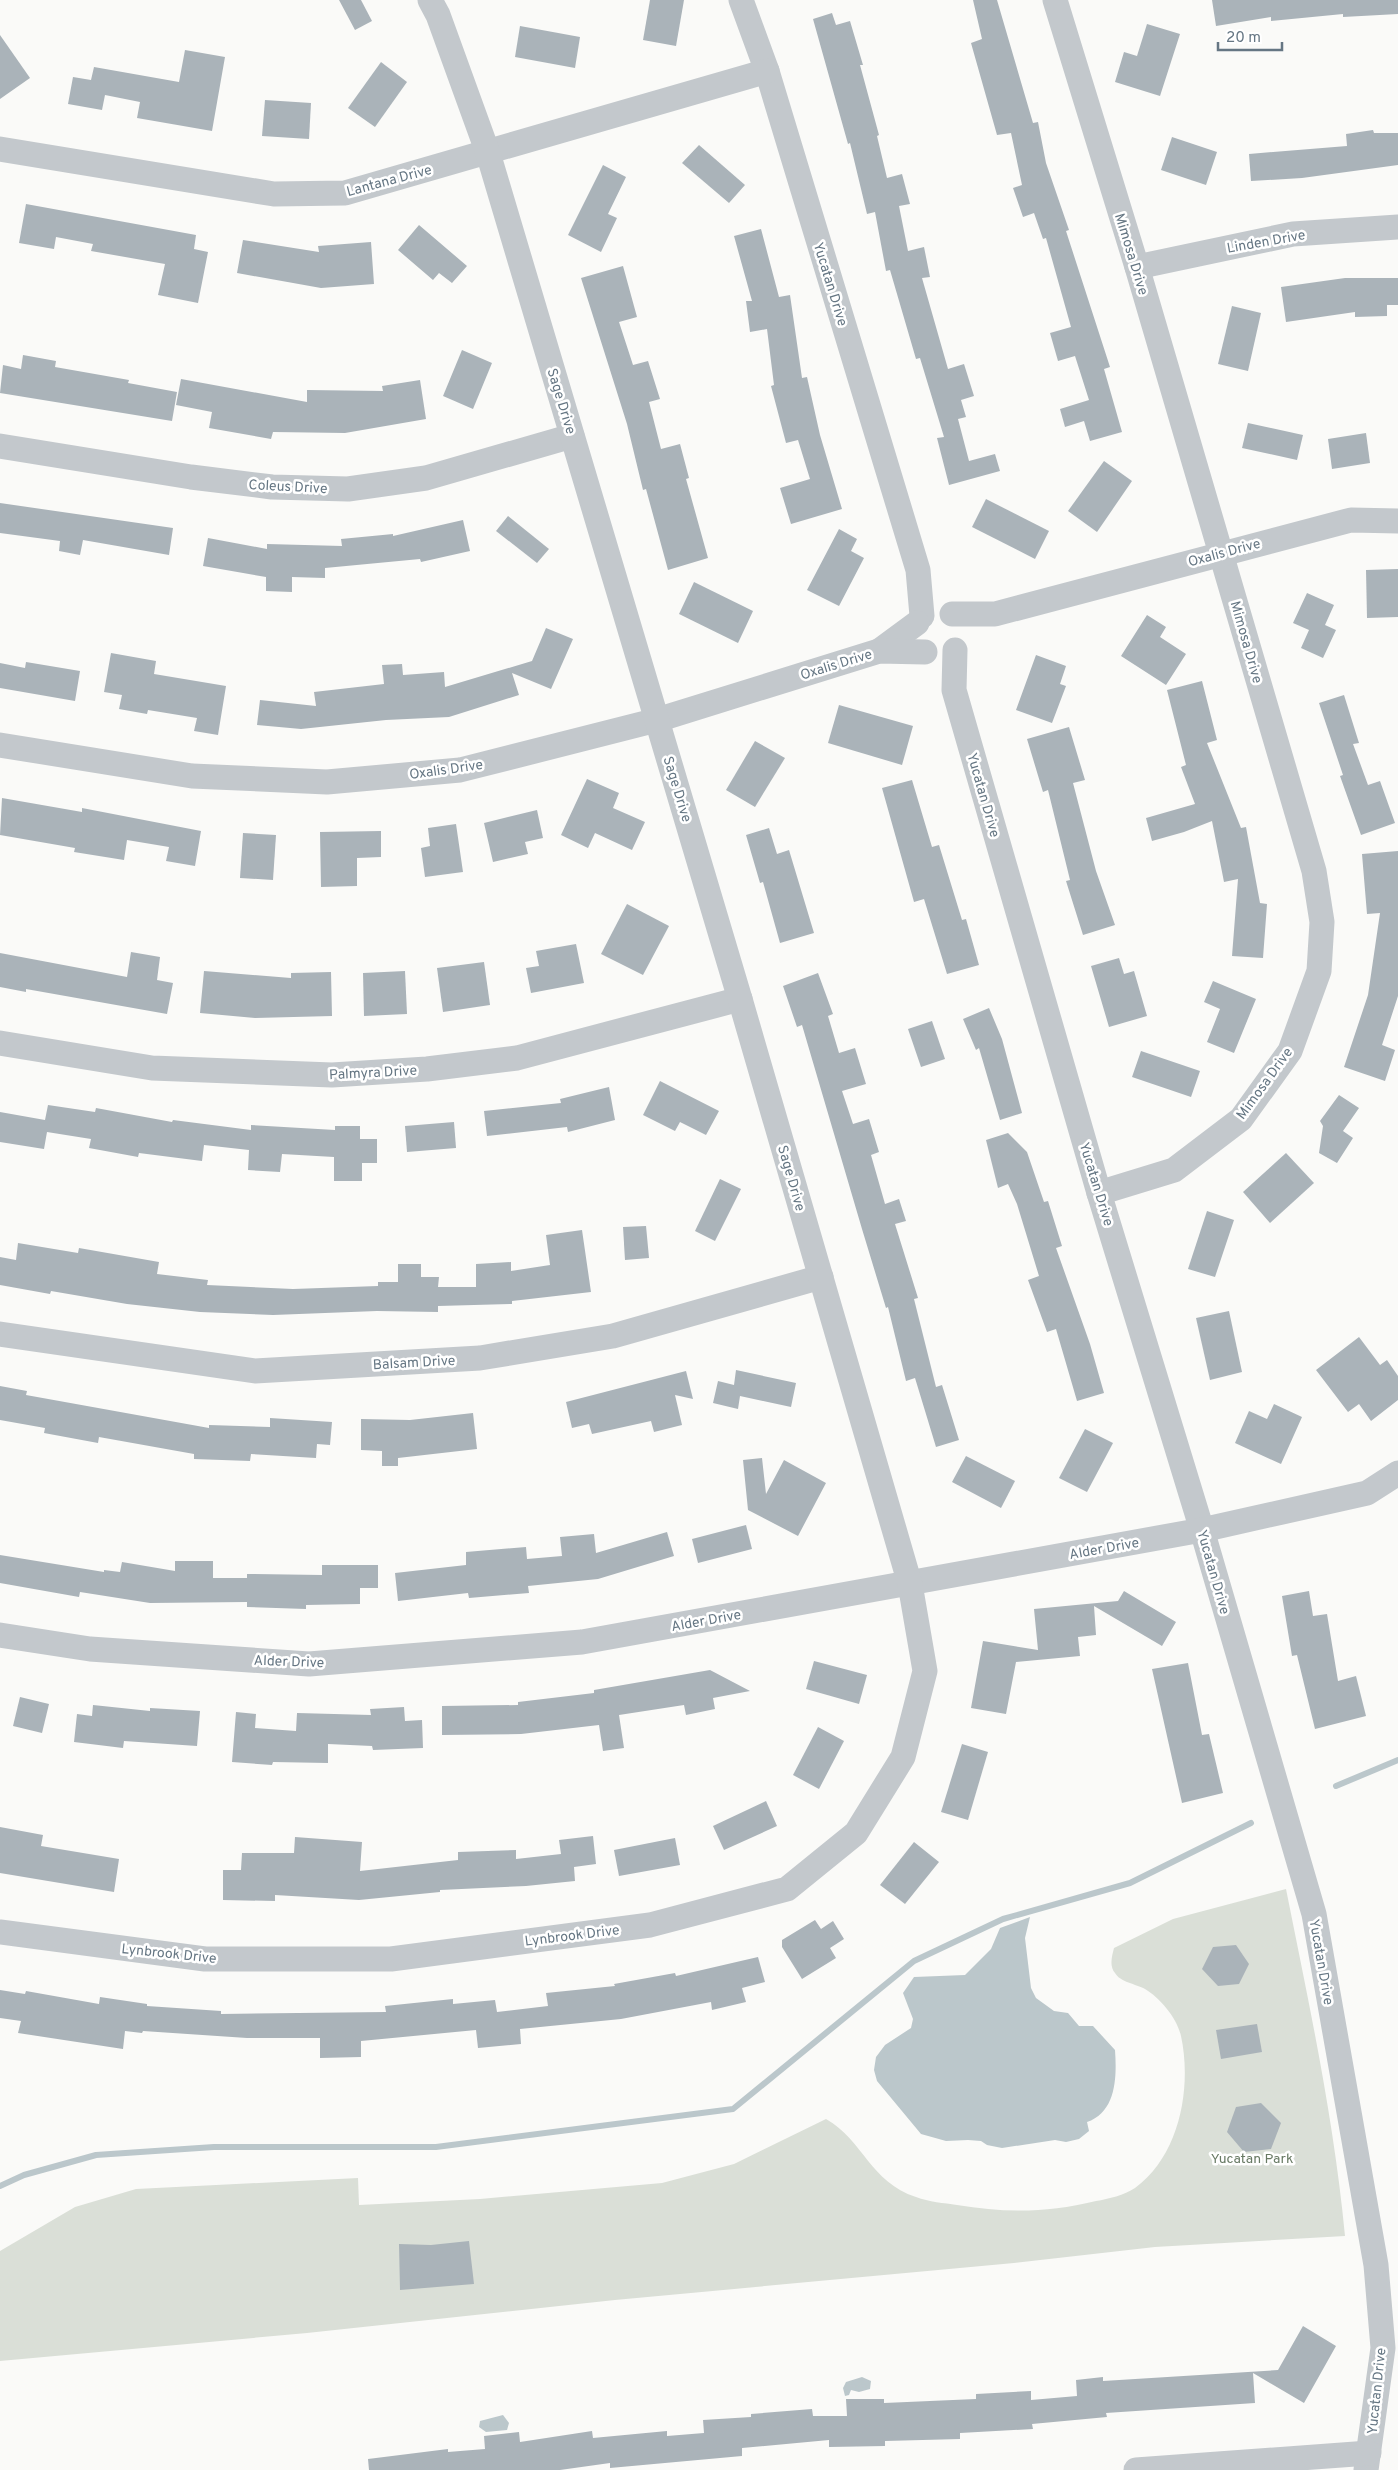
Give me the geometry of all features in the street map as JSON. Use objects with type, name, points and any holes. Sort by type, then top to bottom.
[{"type":"street","name":"Sage Drive","points":[[430,0],[438,15],[488,152],[822,1277],[910,1584]]},
{"type":"street","name":"Yucatan Drive","points":[[741,0],[767,71],[918,570],[939,632],[1099,1193],[1202,1530],[1314,1914],[1376,2265],[1383,2348],[1368,2462]]},
{"type":"street","name":"Mimosa Drive","points":[[1055,0],[1137,268],[1314,871],[1322,922],[1318,971],[1290,1051],[1240,1119],[1174,1170],[1099,1193]]},
{"type":"street","name":"Lantana Drive","points":[[0,149],[274,194],[345,192],[767,71]]},
{"type":"street","name":"Linden Drive","points":[[1137,268],[1293,234],[1398,228]]},
{"type":"street","name":"Coleus Drive","points":[[0,446],[254,485],[348,489],[426,478],[572,436]]},
{"type":"street","name":"Oxalis Drive","points":[[0,745],[192,776],[327,782],[460,770],[657,720],[995,614],[1220,553],[1351,520],[1398,520]]},
{"type":"street","name":"Palmyra Drive","points":[[0,1043],[152,1068],[332,1075],[426,1069],[517,1058],[740,999]]},
{"type":"street","name":"Balsam Drive","points":[[0,1334],[254,1372],[480,1358],[613,1336],[822,1277]]},
{"type":"street","name":"Alder Drive","points":[[0,1635],[90,1649],[309,1664],[582,1642],[1202,1530],[1367,1493],[1398,1473]]},
{"type":"street","name":"Lynbrook Drive","points":[[0,1932],[205,1959],[391,1959],[650,1926],[787,1888],[856,1833],[903,1757],[926,1671],[910,1584]]},
{"type":"street","points":[[1136,2470],[1368,2462]]},
{"type":"green space","name":"Yucatan Park","points":[[1286,1889],[1328,2105],[1345,2236],[1155,2247],[1014,2263],[615,2300],[307,2333],[0,2361],[0,2251],[75,2207],[136,2189],[358,2178],[359,2205],[480,2199],[662,2183],[734,2164],[826,2119],[850,2138],[877,2172],[888,2182],[900,2190],[926,2200],[975,2208],[1043,2210],[1078,2205],[1121,2195],[1135,2188],[1163,2158],[1179,2119],[1185,2077],[1181,2036],[1176,2022],[1162,2003],[1151,1993],[1117,1976],[1112,1964],[1114,1948],[1173,1919]]},
{"type":"shaded area","points":[[1030,1917],[1025,1938],[1031,1988],[1036,1998],[1054,2011],[1068,2013],[1079,2026],[1093,2026],[1115,2050],[1115,2082],[1109,2102],[1097,2117],[1087,2122],[1089,2131],[1079,2139],[1066,2142],[1055,2140],[1002,2148],[987,2145],[981,2141],[946,2141],[921,2134],[877,2081],[874,2070],[876,2057],[885,2045],[911,2028],[913,2019],[903,1993],[914,1977],[965,1975],[991,1949],[1000,1928]]},
{"type":"shaded area","points":[[862,2377],[871,2381],[870,2389],[859,2392],[851,2390],[849,2395],[845,2396],[843,2388],[846,2382]]},
{"type":"shaded area","points":[[503,2415],[509,2423],[507,2430],[486,2432],[479,2427],[480,2421]]},
{"type":"building","points":[[339,0],[361,0],[372,21],[355,30]]},
{"type":"building","points":[[650,0],[684,0],[676,46],[643,40]]},
{"type":"building","points":[[973,0],[997,0],[1033,123],[1038,122],[1046,163],[1069,230],[1066,231],[1110,367],[1104,369],[1122,432],[1090,441],[1084,421],[1065,427],[1060,409],[1089,400],[1075,356],[1058,361],[1050,333],[1071,327],[1046,238],[1043,239],[1034,213],[1023,217],[1013,188],[1022,185],[1011,133],[997,135],[971,43],[982,39]]},
{"type":"building","points":[[1212,0],[1398,0],[1398,14],[1343,17],[1343,14],[1271,21],[1271,17],[1216,26]]},
{"type":"building","points":[[832,13],[836,25],[850,21],[863,65],[860,65],[879,135],[877,136],[887,178],[902,174],[910,204],[899,206],[908,251],[924,247],[930,277],[922,278],[948,369],[964,364],[974,396],[961,400],[966,417],[958,419],[969,461],[995,454],[1000,471],[949,485],[937,438],[944,437],[920,358],[916,359],[890,270],[886,271],[875,212],[867,214],[850,143],[848,144],[813,19]]},
{"type":"building","points":[[1147,24],[1180,34],[1160,96],[1115,82],[1124,52],[1137,56]]},
{"type":"building","points":[[520,26],[580,37],[575,68],[515,57]]},
{"type":"building","points":[[0,35],[30,78],[0,99]]},
{"type":"building","points":[[185,50],[225,57],[212,131],[137,118],[140,102],[105,95],[102,110],[68,104],[73,77],[91,80],[94,67],[179,82]]},
{"type":"building","points":[[381,62],[407,82],[375,127],[348,108]]},
{"type":"building","points":[[265,100],[311,103],[309,139],[262,136]]},
{"type":"building","points":[[1373,130],[1374,133],[1398,133],[1398,165],[1302,178],[1251,181],[1249,154],[1347,146],[1346,134]]},
{"type":"building","points":[[1172,137],[1217,152],[1206,185],[1161,170]]},
{"type":"building","points":[[699,145],[745,185],[729,203],[682,163]]},
{"type":"building","points":[[603,165],[626,177],[608,214],[617,218],[601,252],[568,235]]},
{"type":"building","points":[[26,204],[196,235],[194,249],[208,252],[198,303],[158,295],[165,264],[91,251],[93,244],[56,237],[54,249],[19,243]]},
{"type":"building","points":[[419,225],[467,266],[452,283],[439,273],[433,280],[398,250]]},
{"type":"building","points":[[761,229],[779,297],[790,295],[802,378],[807,377],[820,435],[842,509],[791,524],[780,488],[810,479],[798,440],[786,443],[771,386],[774,385],[767,329],[750,332],[746,301],[752,301],[734,236]]},
{"type":"building","points":[[243,240],[319,252],[318,246],[371,242],[374,284],[321,288],[237,273]]},
{"type":"building","points":[[623,266],[637,317],[619,322],[633,365],[648,361],[660,399],[649,402],[661,449],[680,444],[689,478],[686,479],[708,558],[668,570],[646,489],[643,490],[627,424],[581,278]]},
{"type":"building","points":[[1345,278],[1398,278],[1398,305],[1387,305],[1387,316],[1355,317],[1355,312],[1286,322],[1281,287]]},
{"type":"building","points":[[1232,306],[1261,313],[1248,371],[1218,364]]},
{"type":"building","points":[[462,350],[492,363],[473,409],[443,396]]},
{"type":"building","points":[[23,355],[56,361],[55,367],[129,380],[128,383],[177,392],[172,421],[0,393],[3,365],[21,369]]},
{"type":"building","points":[[181,379],[307,402],[307,390],[383,391],[382,386],[420,380],[426,419],[345,433],[273,432],[271,439],[209,428],[212,412],[176,405]]},
{"type":"building","points":[[1248,423],[1303,435],[1297,460],[1242,448]]},
{"type":"building","points":[[1366,433],[1370,463],[1332,469],[1328,439]]},
{"type":"building","points":[[1104,461],[1132,481],[1097,532],[1068,511]]},
{"type":"building","points":[[986,499],[1049,531],[1035,559],[972,527]]},
{"type":"building","points":[[0,503],[173,528],[169,555],[83,540],[80,555],[59,551],[60,541],[0,533]]},
{"type":"building","points":[[508,516],[549,549],[537,563],[496,531]]},
{"type":"building","points":[[463,520],[470,551],[421,562],[420,559],[325,568],[325,578],[292,577],[292,592],[266,591],[266,577],[203,566],[208,538],[267,549],[267,544],[342,546],[341,539],[393,534],[393,536]]},
{"type":"building","points":[[839,529],[857,539],[851,551],[864,558],[839,606],[807,590]]},
{"type":"building","points":[[1398,569],[1398,617],[1367,618],[1366,570]]},
{"type":"building","points":[[694,582],[753,611],[738,643],[679,614]]},
{"type":"building","points":[[1307,593],[1334,605],[1325,625],[1336,630],[1323,658],[1301,648],[1309,630],[1293,623]]},
{"type":"building","points":[[1147,615],[1166,627],[1160,637],[1186,654],[1166,685],[1121,656]]},
{"type":"building","points":[[546,628],[573,639],[551,689],[512,673],[519,695],[449,717],[386,720],[301,729],[257,725],[260,700],[316,706],[314,692],[384,684],[382,665],[402,664],[403,675],[444,672],[445,687],[532,661]]},
{"type":"building","points":[[111,653],[156,661],[154,674],[226,686],[218,735],[194,731],[197,718],[148,710],[147,714],[119,709],[122,695],[104,692]]},
{"type":"building","points":[[1036,655],[1066,666],[1060,684],[1066,686],[1052,723],[1016,710]]},
{"type":"building","points":[[26,662],[80,671],[75,701],[0,688],[0,663],[25,668]]},
{"type":"building","points":[[1202,681],[1217,740],[1207,743],[1241,828],[1246,827],[1260,903],[1267,904],[1263,958],[1232,956],[1238,879],[1224,882],[1212,821],[1184,832],[1152,841],[1146,818],[1195,804],[1181,767],[1186,765],[1167,690]]},
{"type":"building","points":[[1344,695],[1359,743],[1353,744],[1368,785],[1380,781],[1395,823],[1361,835],[1340,776],[1343,775],[1319,703]]},
{"type":"building","points":[[839,705],[913,726],[902,765],[828,743]]},
{"type":"building","points":[[1069,727],[1085,780],[1073,783],[1096,871],[1115,925],[1083,935],[1066,881],[1070,880],[1048,790],[1043,792],[1027,739]]},
{"type":"building","points":[[755,741],[785,758],[755,807],[726,790]]},
{"type":"building","points":[[587,779],[619,793],[613,808],[645,822],[632,850],[595,833],[588,848],[561,835]]},
{"type":"building","points":[[912,780],[932,847],[939,845],[962,920],[966,919],[979,965],[947,974],[924,899],[914,902],[882,788]]},
{"type":"building","points":[[2,798],[82,812],[82,808],[201,831],[195,866],[166,861],[169,847],[127,840],[124,860],[74,852],[75,848],[0,835]]},
{"type":"building","points":[[537,810],[543,838],[525,842],[528,854],[493,862],[484,823]]},
{"type":"building","points":[[456,824],[463,872],[425,877],[421,848],[430,846],[428,828]]},
{"type":"building","points":[[769,828],[777,854],[789,850],[814,933],[780,943],[763,882],[760,883],[746,835]]},
{"type":"building","points":[[381,831],[381,857],[357,858],[357,886],[321,887],[320,832]]},
{"type":"building","points":[[243,833],[276,835],[273,880],[240,878]]},
{"type":"building","points":[[1398,851],[1398,996],[1382,1045],[1395,1050],[1385,1081],[1344,1067],[1368,995],[1380,913],[1367,914],[1362,854]]},
{"type":"building","points":[[627,904],[669,926],[643,975],[601,954]]},
{"type":"building","points":[[576,944],[584,983],[531,993],[526,968],[539,966],[536,951]]},
{"type":"building","points":[[131,952],[160,957],[157,980],[173,983],[167,1014],[26,989],[26,992],[0,987],[0,953],[127,977]]},
{"type":"building","points":[[1119,958],[1124,974],[1134,971],[1147,1016],[1109,1027],[1091,966]]},
{"type":"building","points":[[484,962],[490,1005],[443,1012],[437,968]]},
{"type":"building","points":[[204,971],[291,978],[291,973],[331,972],[332,1016],[255,1018],[200,1013]]},
{"type":"building","points":[[405,971],[407,1014],[364,1016],[363,973]]},
{"type":"building","points":[[818,973],[833,1014],[828,1016],[839,1053],[855,1048],[866,1084],[842,1091],[853,1124],[869,1119],[879,1152],[871,1155],[885,1204],[899,1199],[906,1221],[895,1224],[918,1298],[914,1299],[936,1387],[942,1385],[959,1440],[936,1447],[915,1378],[906,1381],[888,1307],[886,1308],[802,1025],[797,1027],[783,986]]},
{"type":"building","points":[[1213,981],[1256,999],[1234,1053],[1207,1042],[1220,1009],[1204,1002]]},
{"type":"building","points":[[989,1008],[1002,1039],[1022,1113],[1000,1120],[979,1048],[976,1050],[963,1019]]},
{"type":"building","points":[[932,1021],[945,1059],[921,1067],[908,1029]]},
{"type":"building","points":[[1141,1051],[1200,1071],[1191,1097],[1132,1077]]},
{"type":"building","points":[[660,1081],[719,1111],[706,1135],[680,1122],[675,1131],[643,1115]]},
{"type":"building","points":[[609,1087],[615,1120],[568,1132],[567,1127],[487,1136],[484,1111],[561,1103],[560,1099]]},
{"type":"building","points":[[1339,1095],[1359,1108],[1343,1131],[1353,1138],[1337,1163],[1319,1153],[1323,1126],[1320,1121]]},
{"type":"building","points":[[48,1105],[95,1112],[96,1108],[172,1122],[173,1120],[251,1130],[251,1125],[335,1130],[335,1126],[360,1126],[360,1139],[377,1139],[377,1163],[362,1163],[362,1181],[334,1181],[334,1157],[282,1154],[280,1172],[248,1170],[249,1150],[204,1145],[202,1161],[139,1153],[138,1157],[89,1148],[91,1139],[47,1132],[44,1149],[0,1142],[0,1112],[45,1120]]},
{"type":"building","points":[[454,1122],[456,1148],[407,1152],[405,1126]]},
{"type":"building","points":[[1008,1133],[1027,1152],[1044,1202],[1048,1201],[1062,1246],[1056,1248],[1090,1344],[1104,1393],[1077,1401],[1056,1329],[1047,1332],[1028,1280],[1039,1276],[1017,1204],[1008,1184],[998,1188],[986,1140]]},
{"type":"building","points":[[1286,1153],[1314,1183],[1270,1223],[1243,1192]]},
{"type":"building","points":[[720,1179],[741,1189],[715,1241],[695,1231]]},
{"type":"building","points":[[1207,1211],[1234,1220],[1215,1277],[1188,1269]]},
{"type":"building","points":[[646,1226],[649,1258],[625,1260],[623,1227]]},
{"type":"building","points":[[582,1230],[591,1292],[512,1301],[512,1304],[438,1306],[438,1312],[377,1311],[273,1315],[200,1312],[127,1304],[51,1291],[50,1294],[0,1285],[0,1257],[16,1260],[18,1243],[78,1253],[79,1248],[159,1262],[157,1274],[208,1280],[207,1285],[293,1289],[378,1286],[378,1282],[398,1282],[398,1264],[421,1264],[421,1277],[439,1277],[438,1287],[476,1287],[476,1264],[511,1262],[511,1271],[550,1265],[546,1235]]},
{"type":"building","points":[[1229,1311],[1242,1372],[1210,1380],[1196,1318]]},
{"type":"building","points":[[1359,1337],[1380,1365],[1387,1360],[1398,1376],[1398,1400],[1371,1421],[1359,1404],[1348,1412],[1316,1370]]},
{"type":"building","points":[[736,1370],[796,1383],[791,1407],[740,1396],[738,1409],[713,1403],[718,1381],[734,1385]]},
{"type":"building","points":[[686,1371],[693,1399],[675,1395],[682,1425],[654,1432],[651,1421],[592,1434],[589,1424],[572,1428],[566,1402]]},
{"type":"building","points":[[0,1386],[27,1391],[26,1395],[209,1428],[209,1425],[270,1427],[270,1418],[332,1422],[330,1445],[317,1444],[316,1458],[251,1454],[250,1461],[194,1459],[194,1454],[99,1437],[98,1443],[44,1433],[45,1428],[0,1420]]},
{"type":"building","points":[[1274,1404],[1302,1417],[1281,1464],[1235,1443],[1249,1411],[1267,1419]]},
{"type":"building","points":[[473,1413],[477,1449],[398,1458],[398,1466],[382,1466],[382,1451],[361,1450],[361,1419],[410,1420]]},
{"type":"building","points":[[1085,1429],[1113,1443],[1087,1492],[1059,1478]]},
{"type":"building","points":[[966,1456],[1015,1481],[1001,1508],[952,1482]]},
{"type":"building","points":[[762,1458],[766,1494],[784,1460],[826,1483],[798,1536],[748,1510],[743,1460]]},
{"type":"building","points":[[746,1525],[752,1549],[698,1563],[692,1539]]},
{"type":"building","points":[[667,1532],[674,1556],[598,1579],[528,1586],[529,1593],[469,1598],[468,1593],[398,1601],[395,1573],[466,1565],[466,1552],[526,1547],[527,1559],[562,1556],[560,1537],[594,1534],[596,1553]]},
{"type":"building","points":[[0,1555],[104,1572],[104,1570],[120,1572],[122,1562],[175,1571],[175,1561],[213,1561],[213,1578],[247,1578],[247,1574],[322,1575],[322,1565],[378,1565],[378,1588],[360,1588],[360,1604],[306,1605],[306,1609],[247,1607],[247,1602],[150,1603],[80,1592],[79,1597],[0,1583]]},
{"type":"building","points":[[1124,1591],[1176,1622],[1162,1646],[1094,1606],[1096,1635],[1078,1637],[1080,1656],[1016,1662],[1006,1714],[971,1708],[983,1641],[1038,1650],[1034,1609],[1118,1601]]},
{"type":"building","points":[[1309,1591],[1313,1616],[1327,1614],[1338,1681],[1356,1676],[1366,1716],[1315,1729],[1297,1655],[1292,1656],[1282,1596]]},
{"type":"building","points":[[814,1661],[867,1675],[859,1704],[806,1689]]},
{"type":"building","points":[[1188,1663],[1202,1735],[1209,1734],[1223,1793],[1182,1803],[1152,1669]]},
{"type":"building","points":[[710,1670],[750,1691],[713,1698],[715,1709],[686,1715],[684,1705],[619,1715],[624,1748],[603,1751],[599,1725],[521,1734],[442,1735],[442,1706],[518,1705],[518,1702],[594,1693],[594,1690]]},
{"type":"building","points":[[20,1697],[49,1704],[42,1733],[13,1726]]},
{"type":"building","points":[[93,1705],[150,1711],[150,1708],[200,1711],[197,1746],[124,1741],[123,1748],[74,1742],[77,1714],[92,1716]]},
{"type":"building","points":[[404,1707],[405,1721],[422,1720],[423,1748],[373,1750],[372,1746],[328,1744],[328,1763],[273,1762],[272,1765],[232,1762],[236,1712],[256,1714],[255,1728],[296,1731],[297,1713],[371,1715],[370,1709]]},
{"type":"building","points":[[818,1727],[844,1741],[819,1789],[793,1775]]},
{"type":"building","points":[[962,1744],[988,1752],[968,1820],[941,1812]]},
{"type":"building","points":[[766,1801],[777,1826],[724,1850],[713,1826]]},
{"type":"building","points":[[0,1827],[43,1835],[41,1846],[119,1859],[114,1892],[0,1873]]},
{"type":"building","points":[[593,1836],[596,1864],[574,1867],[575,1881],[526,1886],[440,1890],[440,1892],[359,1900],[275,1895],[275,1901],[223,1900],[223,1870],[241,1870],[242,1853],[294,1853],[295,1837],[362,1842],[360,1871],[458,1860],[458,1852],[516,1850],[516,1859],[561,1854],[559,1840]]},
{"type":"building","points":[[675,1838],[680,1865],[619,1876],[614,1850]]},
{"type":"building","points":[[914,1842],[939,1862],[905,1904],[880,1885]]},
{"type":"building","points":[[815,1920],[821,1929],[833,1921],[844,1939],[830,1948],[836,1958],[802,1979],[782,1947],[782,1940]]},
{"type":"building","points":[[1236,1945],[1249,1964],[1239,1984],[1218,1986],[1202,1969],[1213,1947]]},
{"type":"building","points":[[758,1957],[765,1982],[742,1988],[746,2002],[712,2010],[711,2002],[621,2019],[520,2029],[521,2044],[478,2048],[476,2030],[361,2041],[361,2057],[320,2058],[320,2038],[247,2038],[143,2031],[142,2033],[125,2031],[123,2049],[18,2033],[21,2021],[0,2018],[0,1990],[25,1994],[26,1991],[99,2004],[100,1997],[147,2004],[147,2006],[221,2011],[221,2014],[386,2012],[385,2006],[453,1999],[453,2004],[495,2000],[497,2012],[548,2006],[546,1993],[615,1986],[614,1984],[675,1973],[676,1976]]},
{"type":"building","points":[[1257,2024],[1262,2052],[1221,2059],[1216,2030]]},
{"type":"building","points":[[1261,2103],[1281,2123],[1271,2149],[1244,2152],[1227,2132],[1236,2107]]},
{"type":"building","points":[[469,2241],[474,2284],[400,2290],[399,2244],[431,2245]]},
{"type":"building","points":[[1303,2326],[1336,2346],[1304,2403],[1253,2373],[1255,2403],[1106,2413],[1107,2417],[1032,2424],[1033,2429],[960,2433],[960,2439],[885,2441],[885,2446],[829,2447],[829,2440],[742,2448],[742,2456],[610,2468],[610,2463],[560,2470],[369,2470],[368,2459],[448,2449],[448,2452],[485,2449],[484,2436],[519,2432],[520,2442],[592,2431],[593,2438],[667,2431],[667,2436],[704,2433],[703,2420],[751,2417],[751,2414],[812,2409],[813,2416],[847,2416],[846,2399],[884,2399],[884,2403],[976,2399],[976,2394],[1031,2391],[1031,2400],[1077,2396],[1076,2380],[1103,2377],[1103,2381],[1278,2370]]},
{"type":"waterway","points":[[1336,1786],[1398,1760]]},
{"type":"waterway","points":[[0,2186],[24,2175],[96,2155],[214,2147],[436,2147],[733,2109],[914,1961],[1003,1919],[1130,1883],[1251,1823]]}]
